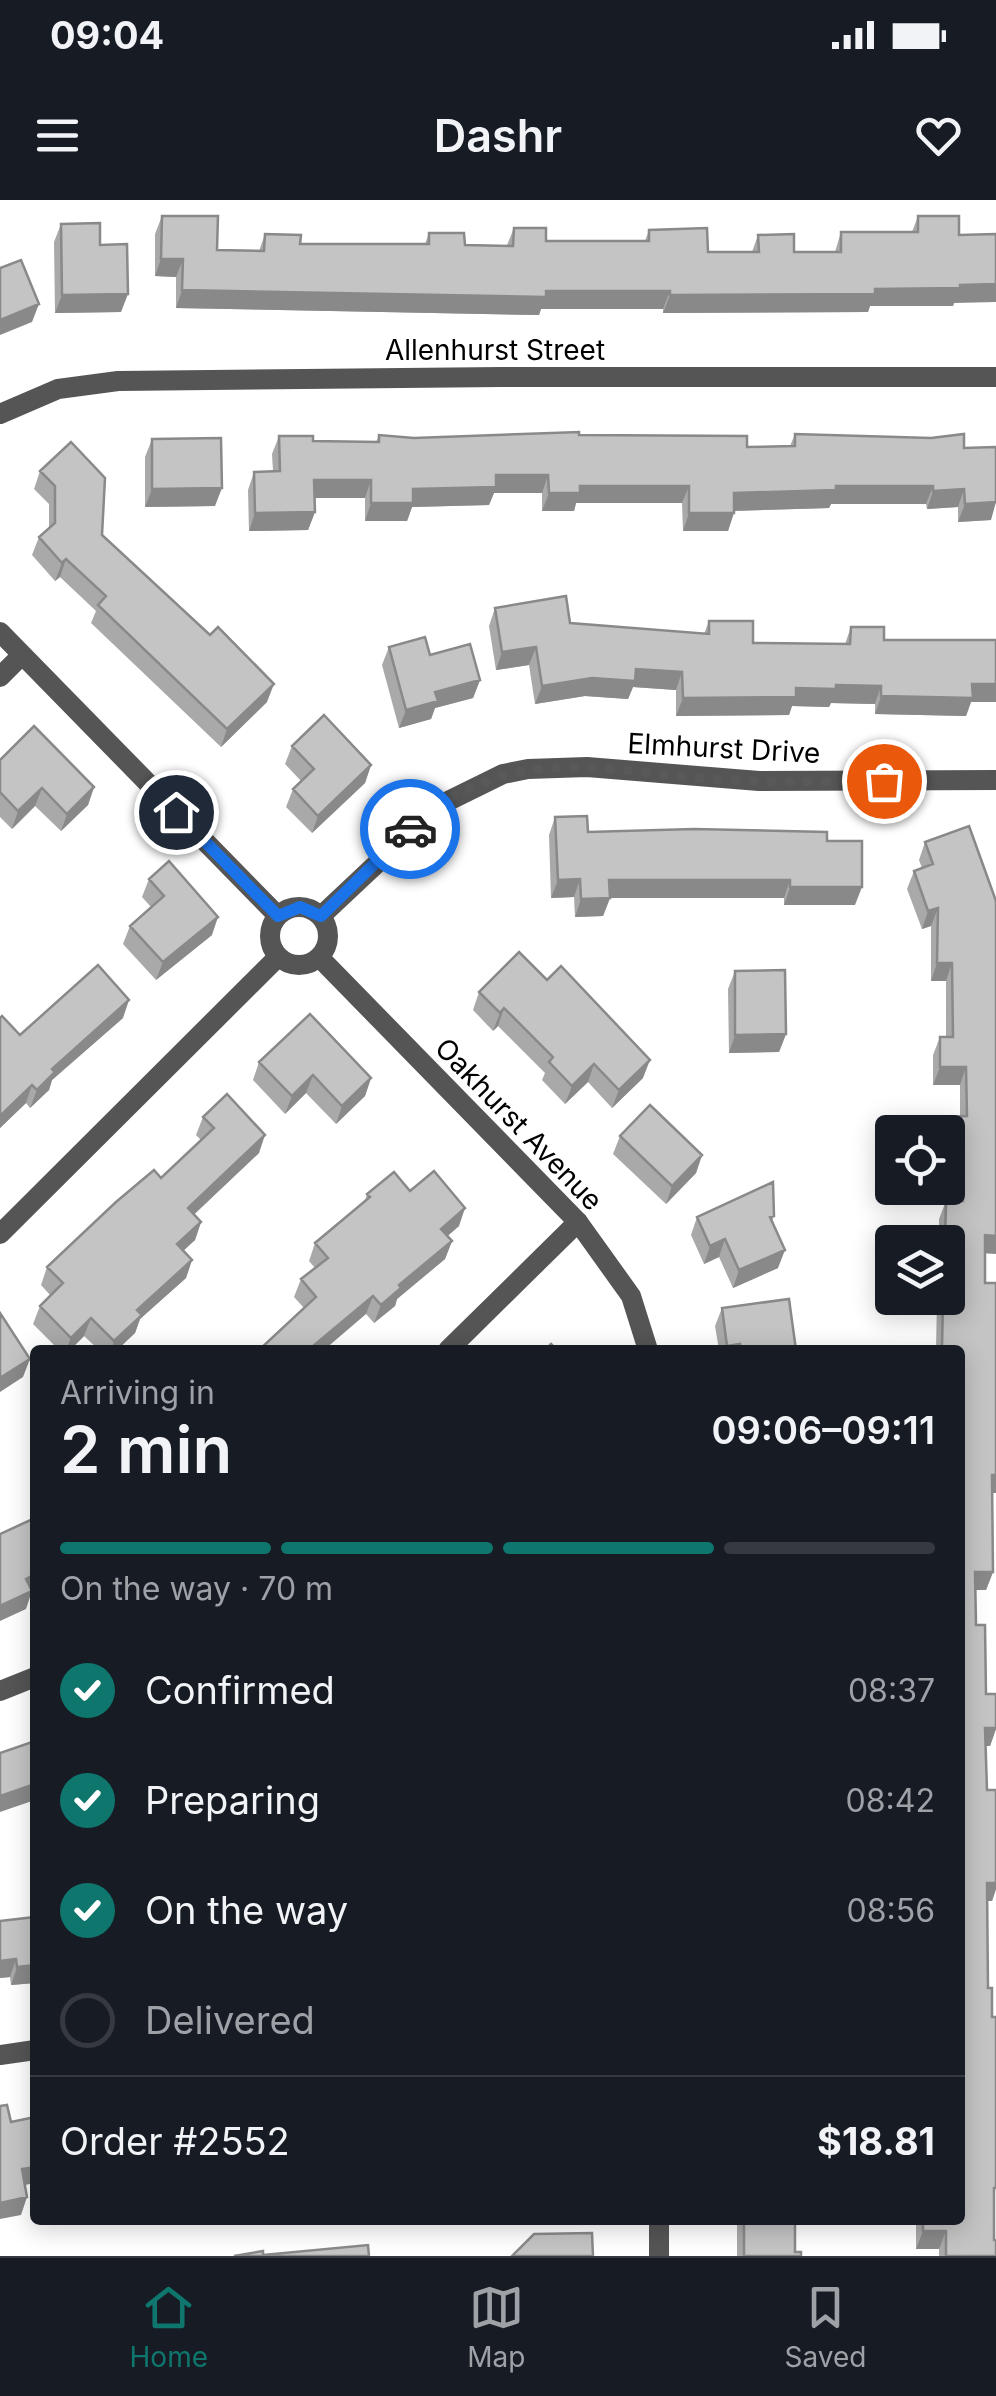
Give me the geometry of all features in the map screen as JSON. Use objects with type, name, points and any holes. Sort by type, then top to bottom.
[{"type":"street","name":"Allenhurst Street","points":[[0,414],[58,389],[118,381],[501,376],[996,377]]},
{"type":"street","points":[[0,632],[278,916]]},
{"type":"street","points":[[0,677],[22,655]]},
{"type":"street","name":"Elmhurst Drive","points":[[321,916],[438,806],[503,774],[588,767],[758,781],[996,780]]},
{"type":"street","points":[[300,907],[321,916],[329,936],[320,958],[298,966],[278,957],[269,936],[278,916],[300,907]]},
{"type":"street","points":[[0,1234],[278,957]]},
{"type":"street","name":"Oakhurst Avenue","points":[[320,958],[578,1222],[631,1296],[646,1345]]},
{"type":"street","points":[[453,1345],[578,1222]]},
{"type":"street","points":[[0,1692],[30,1679]]},
{"type":"street","points":[[0,2055],[30,2051]]},
{"type":"street","points":[[659,2225],[659,2256]]},
{"type":"building","points":[[162,216],[218,216],[217,250],[264,251],[265,234],[301,235],[300,244],[429,244],[429,233],[464,233],[465,245],[513,246],[514,228],[546,228],[546,241],[649,241],[649,230],[707,228],[708,252],[759,252],[758,235],[794,234],[794,252],[841,252],[841,232],[918,232],[918,216],[959,216],[959,235],[996,234],[996,284],[875,289],[875,294],[546,291],[546,297],[182,290],[183,259],[161,259]]},
{"type":"building","points":[[100,223],[100,245],[127,244],[128,294],[62,295],[61,224]]},
{"type":"building","points":[[21,260],[39,304],[0,320],[0,268]]},
{"type":"building","points":[[579,432],[747,436],[747,447],[795,446],[795,434],[931,438],[964,434],[964,448],[996,447],[996,502],[965,504],[964,489],[836,486],[836,490],[734,493],[734,513],[689,513],[689,486],[580,486],[580,493],[549,493],[548,475],[496,475],[496,487],[413,489],[413,503],[371,503],[371,480],[314,480],[315,512],[255,513],[254,472],[280,471],[279,436],[379,442],[379,435],[414,438]]},
{"type":"building","points":[[221,438],[222,488],[152,489],[152,439]]},
{"type":"building","points":[[71,442],[105,478],[102,535],[210,635],[218,627],[274,684],[227,729],[98,605],[106,596],[66,559],[62,563],[39,537],[55,523],[55,486],[40,471]]},
{"type":"building","points":[[566,596],[570,623],[709,634],[709,621],[753,621],[753,643],[850,644],[851,627],[884,627],[884,640],[996,640],[996,684],[972,684],[973,698],[881,696],[881,686],[836,685],[836,689],[796,688],[796,697],[683,698],[682,672],[636,669],[635,681],[592,678],[542,686],[536,647],[502,652],[495,608]]},
{"type":"building","points":[[425,637],[430,655],[470,644],[480,680],[435,692],[438,701],[406,710],[389,647]]},
{"type":"building","points":[[324,715],[371,765],[318,816],[293,789],[314,769],[292,746]]},
{"type":"building","points":[[34,726],[94,787],[67,814],[42,788],[18,811],[0,792],[0,760]]},
{"type":"building","points":[[587,816],[588,832],[827,832],[827,841],[862,841],[862,887],[790,887],[790,880],[609,880],[610,898],[581,899],[580,879],[558,880],[555,817]]},
{"type":"building","points":[[969,826],[996,901],[996,1236],[985,1235],[985,1283],[996,1283],[993,1572],[975,1572],[976,1625],[985,1625],[986,1694],[996,1694],[996,1728],[985,1728],[987,1790],[996,1790],[996,1883],[987,1883],[988,1988],[992,1988],[992,2017],[996,2017],[996,2256],[946,2256],[946,2231],[923,2231],[923,2225],[965,2225],[965,1345],[942,1345],[943,1315],[965,1315],[965,1225],[945,1225],[946,1205],[965,1205],[966,1067],[940,1067],[940,1037],[953,1037],[952,963],[937,963],[938,908],[928,911],[914,871],[933,864],[925,842]]},
{"type":"building","points":[[169,861],[218,917],[163,962],[130,926],[164,896],[149,879]]},
{"type":"building","points":[[519,952],[547,980],[561,966],[650,1060],[619,1090],[594,1064],[572,1086],[549,1062],[553,1057],[504,1008],[500,1013],[479,992]]},
{"type":"building","points":[[98,965],[129,1000],[52,1069],[55,1072],[37,1090],[32,1085],[0,1116],[0,1018],[20,1035]]},
{"type":"building","points":[[785,970],[786,1034],[735,1035],[735,971]]},
{"type":"building","points":[[310,1014],[371,1078],[342,1106],[313,1075],[292,1096],[259,1062]]},
{"type":"building","points":[[227,1094],[265,1135],[188,1208],[201,1222],[177,1244],[192,1260],[137,1310],[142,1315],[114,1341],[91,1318],[71,1338],[40,1306],[63,1283],[47,1267],[154,1170],[161,1178],[214,1128],[203,1117]]},
{"type":"building","points":[[650,1105],[702,1155],[672,1186],[620,1136]]},
{"type":"building","points":[[434,1171],[465,1208],[441,1229],[452,1241],[381,1305],[373,1296],[314,1345],[264,1345],[316,1297],[301,1279],[328,1258],[315,1243],[394,1172],[410,1191]]},
{"type":"building","points":[[773,1182],[774,1216],[770,1217],[785,1250],[739,1270],[725,1239],[710,1246],[697,1217]]},
{"type":"building","points":[[789,1299],[795,1345],[727,1345],[722,1308]]},
{"type":"building","points":[[0,1313],[30,1359],[0,1378]]},
{"type":"building","points":[[30,1520],[30,1577],[26,1579],[30,1592],[0,1606],[0,1534]]},
{"type":"building","points":[[30,1743],[30,1786],[0,1796],[0,1753]]},
{"type":"building","points":[[30,1918],[30,1966],[17,1967],[16,1959],[0,1961],[0,1921]]},
{"type":"building","points":[[7,2105],[11,2122],[30,2118],[30,2168],[22,2169],[27,2197],[0,2203],[0,2106]]},
{"type":"building","points":[[744,2225],[795,2225],[795,2252],[801,2252],[801,2256],[744,2256]]},
{"type":"building","points":[[592,2233],[593,2256],[512,2256],[534,2234]]},
{"type":"building","points":[[368,2245],[369,2256],[234,2256],[263,2251],[263,2255]]},
{"type":"way so far","points":[[410,829],[438,806],[474,787],[503,774],[528,769],[561,766],[710,779],[884,781]]},
{"type":"route","points":[[176,812],[278,916],[300,907],[321,916],[410,829]]}]
